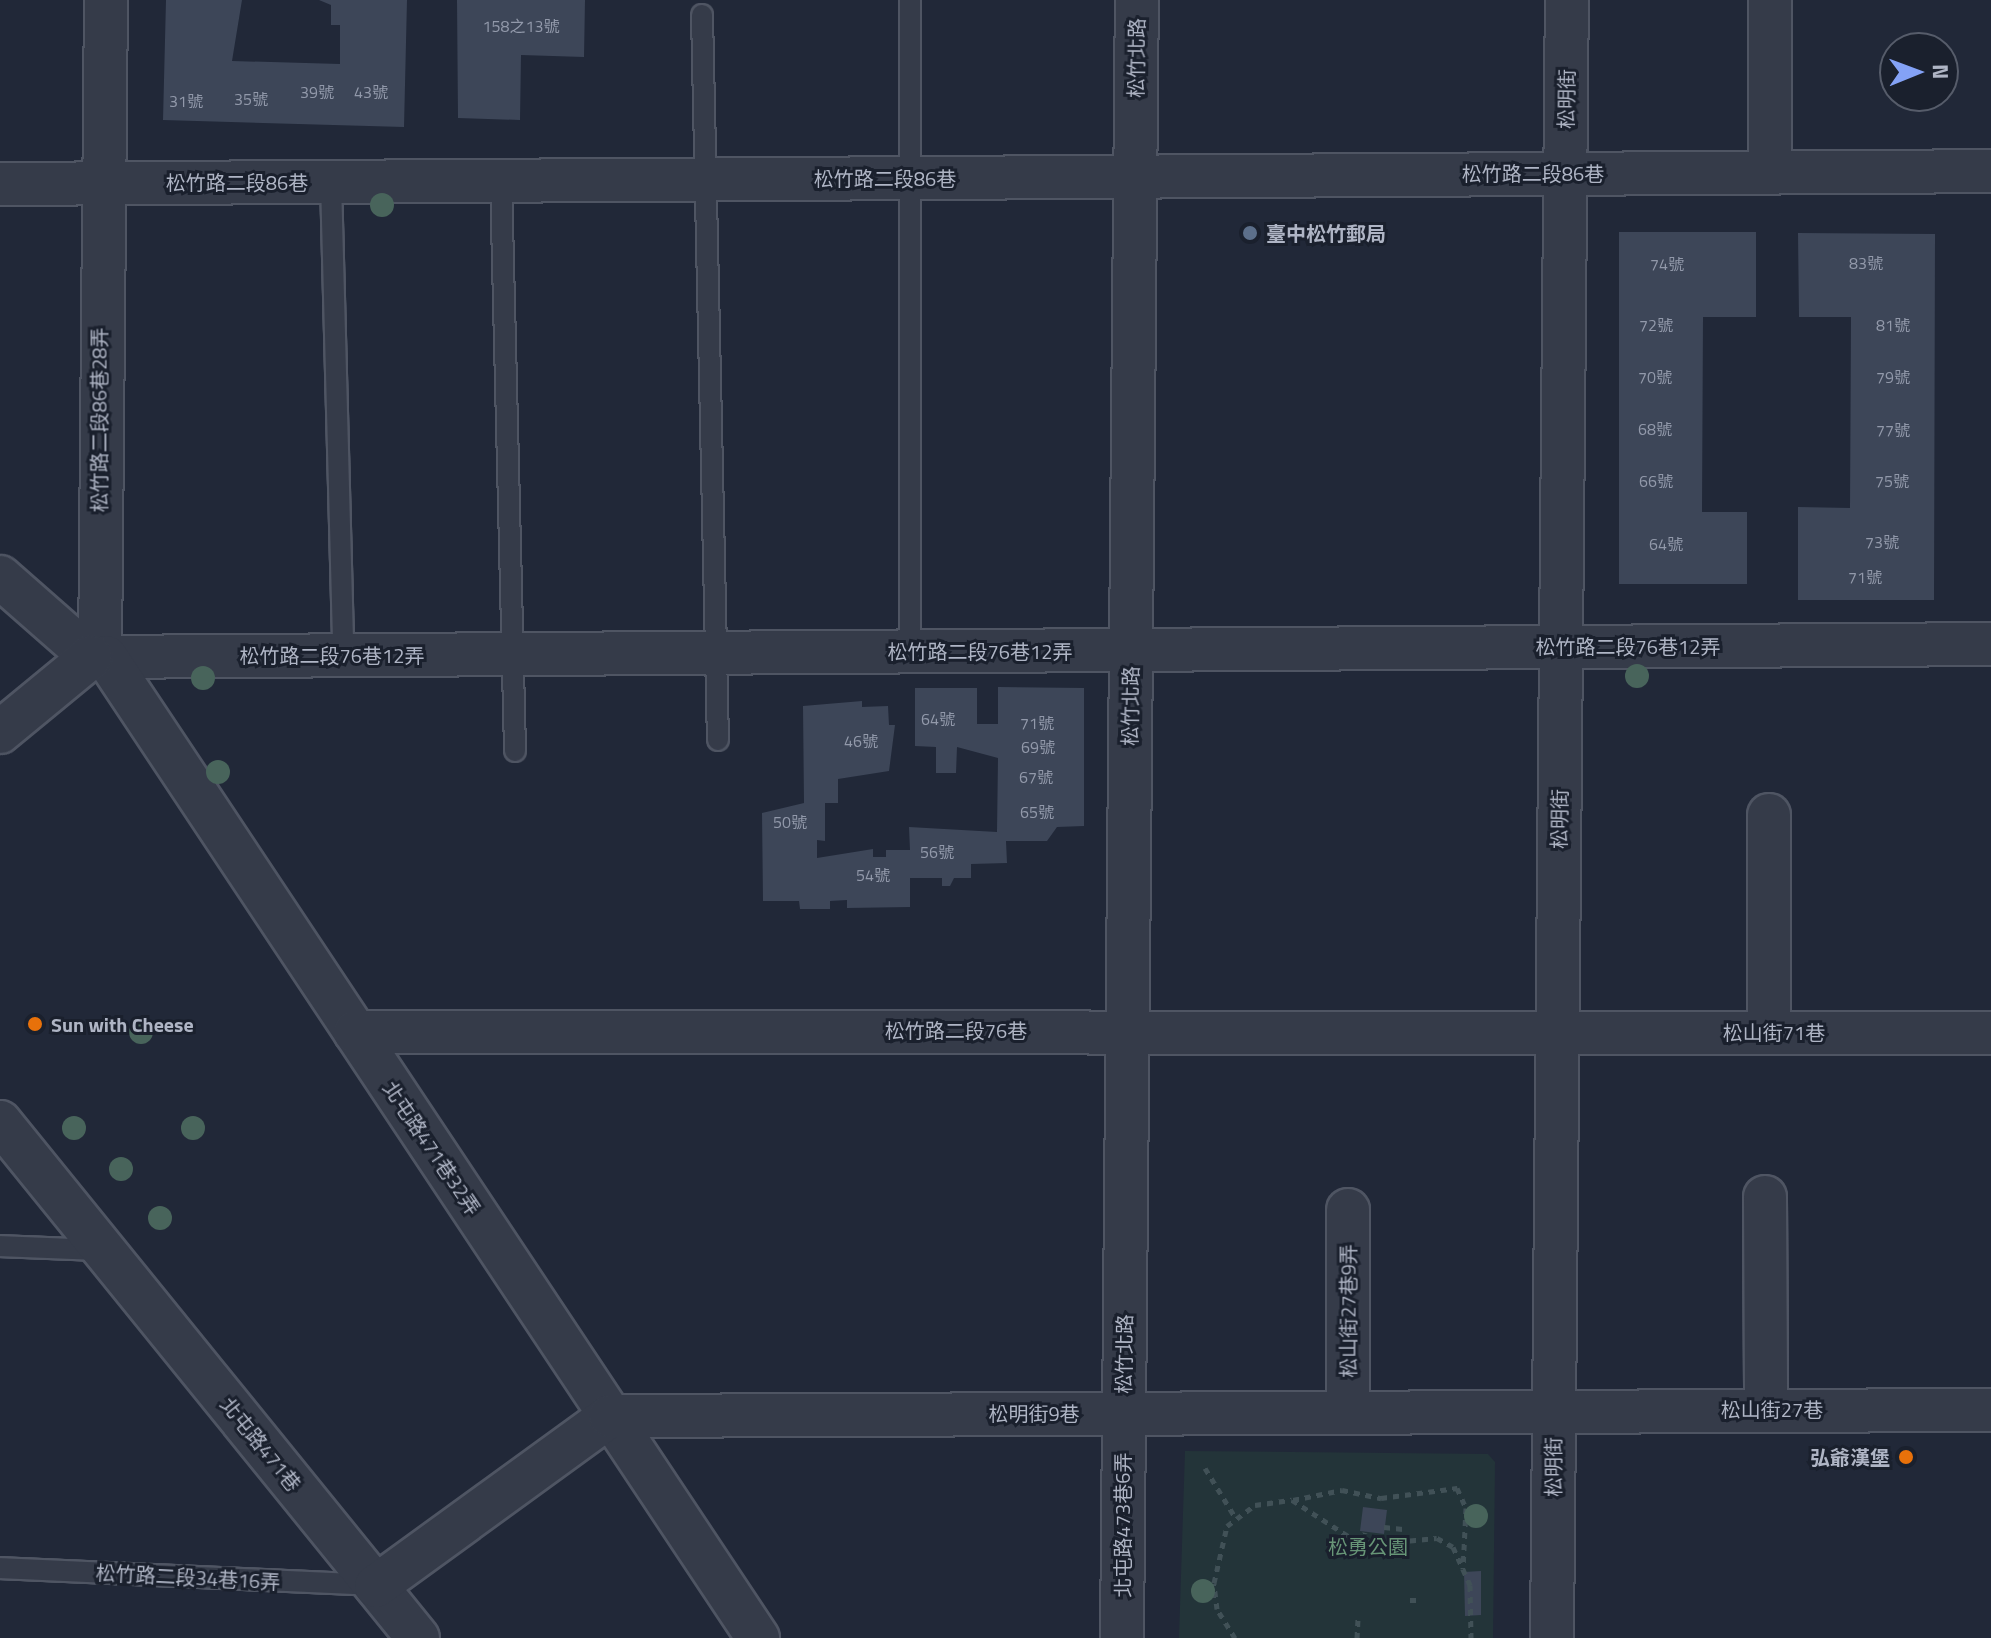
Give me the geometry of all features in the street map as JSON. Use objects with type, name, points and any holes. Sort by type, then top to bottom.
[{"type":"street","name":"松竹路二段86巷28弄","points":[[99,657],[99,183],[106,0]]},
{"type":"street","name":"松竹北路","points":[[1123,1412],[1137,0]]},
{"type":"street","name":"松明街","points":[[1552,1638],[1567,0]]},
{"type":"street","points":[[1770,0],[1770,172]]},
{"type":"street","name":"松竹路二段86巷","points":[[0,184],[1991,171]]},
{"type":"street","points":[[0,577],[99,657],[0,732]]},
{"type":"street","name":"松竹路二段76巷12弄","points":[[99,657],[1991,644]]},
{"type":"street","name":"北屯路471巷32弄","points":[[99,657],[355,1032],[758,1638]]},
{"type":"street","points":[[1769,815],[1769,1031]]},
{"type":"street","name":"松竹路二段76巷","points":[[355,1032],[1557,1032]]},
{"type":"street","name":"松山街71巷","points":[[1557,1032],[1991,1033]]},
{"type":"street","name":"北屯路471巷","points":[[0,1122],[418,1638]]},
{"type":"street","points":[[1765,1197],[1766,1409]]},
{"type":"street","name":"松山街27巷9弄","points":[[1348,1210],[1348,1411]]},
{"type":"street","name":"松山街27巷","points":[[1554,1411],[1991,1410]]},
{"type":"street","name":"松明街9巷","points":[[610,1416],[1554,1411]]},
{"type":"street","name":"北屯路473巷6弄","points":[[1122,1638],[1123,1412]]},
{"type":"street","points":[[376,1586],[610,1416]]},
{"type":"lane","points":[[910,0],[910,652]]},
{"type":"lane","points":[[702,15],[718,740]]},
{"type":"lane","points":[[501,181],[515,751]]},
{"type":"lane","points":[[331,182],[343,655]]},
{"type":"lane","points":[[0,1246],[104,1250]]},
{"type":"lane","name":"松竹路二段34巷16弄","points":[[0,1568],[376,1586]]},
{"type":"path","points":[[1205,1468],[1235,1517]]},
{"type":"path","points":[[1235,1638],[1217,1609],[1214,1583],[1222,1540],[1235,1517],[1255,1505],[1342,1490],[1393,1497],[1457,1488],[1466,1508],[1463,1569],[1471,1638]]},
{"type":"path","points":[[1292,1500],[1362,1545],[1437,1538],[1453,1547],[1463,1569]]},
{"type":"path","points":[[1384,1527],[1403,1529]]},
{"type":"path","points":[[1362,1545],[1365,1532]]},
{"type":"path","points":[[1410,1600],[1420,1600]]},
{"type":"path","points":[[1357,1638],[1358,1618]]},
{"type":"green space","name":"松勇公園","points":[[1185,1451],[1488,1454],[1495,1462],[1493,1638],[1179,1638]]},
{"type":"building","points":[[166,0],[242,0],[232,61],[340,64],[340,25],[331,25],[331,5],[319,0],[407,0],[404,127],[163,120]]},
{"type":"building","points":[[457,0],[585,0],[584,57],[521,55],[520,120],[458,118]]},
{"type":"building","points":[[1619,232],[1756,232],[1756,317],[1703,317],[1702,512],[1747,512],[1747,584],[1619,584]]},
{"type":"building","points":[[1798,233],[1935,234],[1934,600],[1798,600],[1798,507],[1850,508],[1851,317],[1799,317]]},
{"type":"building","points":[[998,687],[1084,688],[1084,826],[1057,827],[1047,841],[1006,841],[1007,863],[971,864],[971,878],[954,878],[950,886],[942,886],[942,878],[910,878],[910,907],[847,908],[847,900],[830,901],[830,909],[800,909],[799,901],[763,901],[762,813],[804,803],[803,706],[862,701],[862,707],[888,706],[889,725],[895,725],[889,771],[838,779],[838,803],[825,803],[825,841],[817,840],[817,858],[873,849],[873,857],[886,857],[886,850],[910,850],[909,827],[997,832],[998,758],[957,747],[956,773],[936,773],[936,747],[915,746],[915,688],[977,688],[977,724],[998,724]]},
{"type":"building","points":[[1363,1507],[1387,1510],[1384,1534],[1360,1531]]},
{"type":"building","points":[[1481,1571],[1481,1615],[1465,1616],[1464,1572]]},
{"type":"place","name":"臺中松竹郵局","points":[[1250,233]]},
{"type":"place","name":"Sun with Cheese","points":[[35,1024]]},
{"type":"place","name":"弘爺漢堡","points":[[1906,1457]]}]
